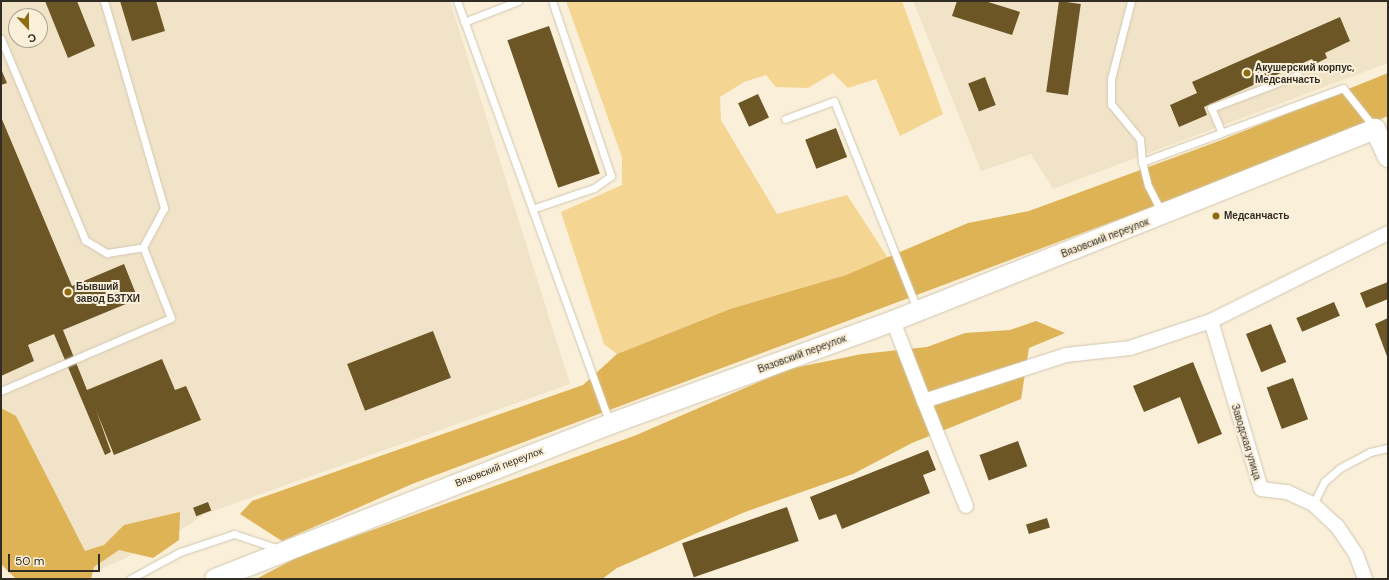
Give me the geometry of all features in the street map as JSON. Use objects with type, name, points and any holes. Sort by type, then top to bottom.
[{"type":"street","name":"Вязовский переулок","points":[[215,579],[237,575],[283,550],[610,424],[893,321],[1382,127]]},
{"type":"street","points":[[1382,127],[1388,157]]},
{"type":"street","points":[[924,401],[1066,355],[1130,348],[1211,321],[1388,232]]},
{"type":"street","points":[[893,321],[966,506]]},
{"type":"street","name":"Заводская улица","points":[[1211,321],[1261,489],[1286,492],[1313,504],[1337,526],[1356,554],[1365,579]]},
{"type":"lane","points":[[1,391],[171,318],[143,247],[164,208],[104,1]]},
{"type":"lane","points":[[457,1],[610,424]]},
{"type":"lane","points":[[464,22],[518,1]]},
{"type":"lane","points":[[532,209],[594,188],[610,176],[552,1]]},
{"type":"lane","points":[[1132,1],[1111,79],[1111,104],[1140,139],[1142,162],[1148,186],[1163,215]]},
{"type":"lane","points":[[1,39],[85,240],[107,253],[143,247]]},
{"type":"lane","points":[[1221,131],[1211,108],[1298,74]]},
{"type":"lane","points":[[1142,162],[1221,131],[1344,88],[1382,127]]},
{"type":"lane","points":[[785,119],[834,101],[918,311]]},
{"type":"lane","points":[[1313,504],[1324,482],[1340,468],[1370,452],[1388,448]]},
{"type":"lane","points":[[130,579],[180,552],[234,534],[283,550]]},
{"type":"shaded area","points":[[1,1],[450,1],[570,384],[205,514],[170,537],[80,579],[1,559]]},
{"type":"shaded area","points":[[566,1],[902,1],[943,114],[900,136],[876,79],[848,88],[833,73],[808,88],[776,87],[766,75],[744,82],[720,97],[721,120],[777,214],[847,195],[888,258],[846,275],[730,309],[617,354],[604,344],[561,212],[622,185],[622,157]]},
{"type":"shaded area","points":[[913,1],[1388,1],[1388,63],[1053,189],[1031,154],[981,171]]},
{"type":"shaded area","points":[[1388,73],[1388,116],[1336,138],[412,484],[282,541],[240,514],[252,501],[583,385],[617,354],[730,309],[846,275],[968,223],[1029,211],[1219,141]]},
{"type":"shaded area","points":[[1036,321],[1065,333],[1029,348],[1021,399],[912,443],[853,474],[745,512],[617,568],[602,579],[256,579],[300,556],[634,436],[789,369],[862,354],[927,347],[965,333],[1010,330]]},
{"type":"shaded area","points":[[1,408],[16,416],[85,551],[104,545],[124,525],[180,512],[179,540],[153,558],[119,550],[94,567],[91,579],[16,579],[1,564]]},
{"type":"building","points":[[45,1],[77,1],[95,46],[68,58]]},
{"type":"building","points":[[120,1],[156,1],[165,31],[132,41]]},
{"type":"building","points":[[957,1],[985,1],[1020,12],[1012,35],[952,16]]},
{"type":"building","points":[[1059,1],[1081,4],[1068,95],[1046,92]]},
{"type":"building","name":"Акушерский корпус, Медсанчасть","points":[[1340,17],[1350,41],[1325,53],[1327,58],[1315,64],[1312,59],[1204,107],[1207,115],[1179,127],[1170,105],[1197,93],[1192,82]]},
{"type":"building","points":[[549,26],[600,174],[558,188],[507,40]]},
{"type":"building","points":[[1,69],[7,83],[1,85]]},
{"type":"building","points":[[985,77],[996,105],[979,111],[968,83]]},
{"type":"building","points":[[758,94],[769,118],[749,127],[738,103]]},
{"type":"building","name":"Бывший завод БЗТХИ","points":[[1,117],[72,286],[124,264],[138,299],[63,330],[87,390],[162,359],[175,390],[186,386],[201,420],[114,455],[96,410],[111,452],[105,455],[54,334],[28,345],[34,361],[1,376]]},
{"type":"building","points":[[836,128],[847,157],[816,169],[805,140]]},
{"type":"building","points":[[1388,282],[1388,299],[1366,308],[1360,293]]},
{"type":"building","points":[[1334,302],[1340,316],[1302,332],[1296,318]]},
{"type":"building","points":[[1388,318],[1388,359],[1375,324]]},
{"type":"building","points":[[1271,324],[1286,362],[1261,372],[1246,334]]},
{"type":"building","points":[[433,331],[451,378],[365,411],[347,364]]},
{"type":"building","points":[[1193,362],[1222,434],[1198,444],[1180,397],[1144,412],[1133,386]]},
{"type":"building","points":[[1293,378],[1308,419],[1282,429],[1267,388]]},
{"type":"building","points":[[1018,441],[1027,466],[989,480],[979,455]]},
{"type":"building","points":[[928,450],[936,470],[923,475],[930,493],[842,529],[836,514],[819,520],[810,497]]},
{"type":"building","points":[[208,502],[211,510],[196,516],[193,508]]},
{"type":"building","points":[[787,507],[799,541],[694,577],[682,543]]},
{"type":"building","points":[[1047,518],[1050,528],[1029,534],[1026,524]]},
{"type":"place","name":"Акушерский корпус, Медсанчасть","points":[[1247,73]]},
{"type":"place","name":"Медсанчасть","points":[[1216,216]]},
{"type":"place","name":"Бывший завод БЗТХИ","points":[[68,292]]}]
